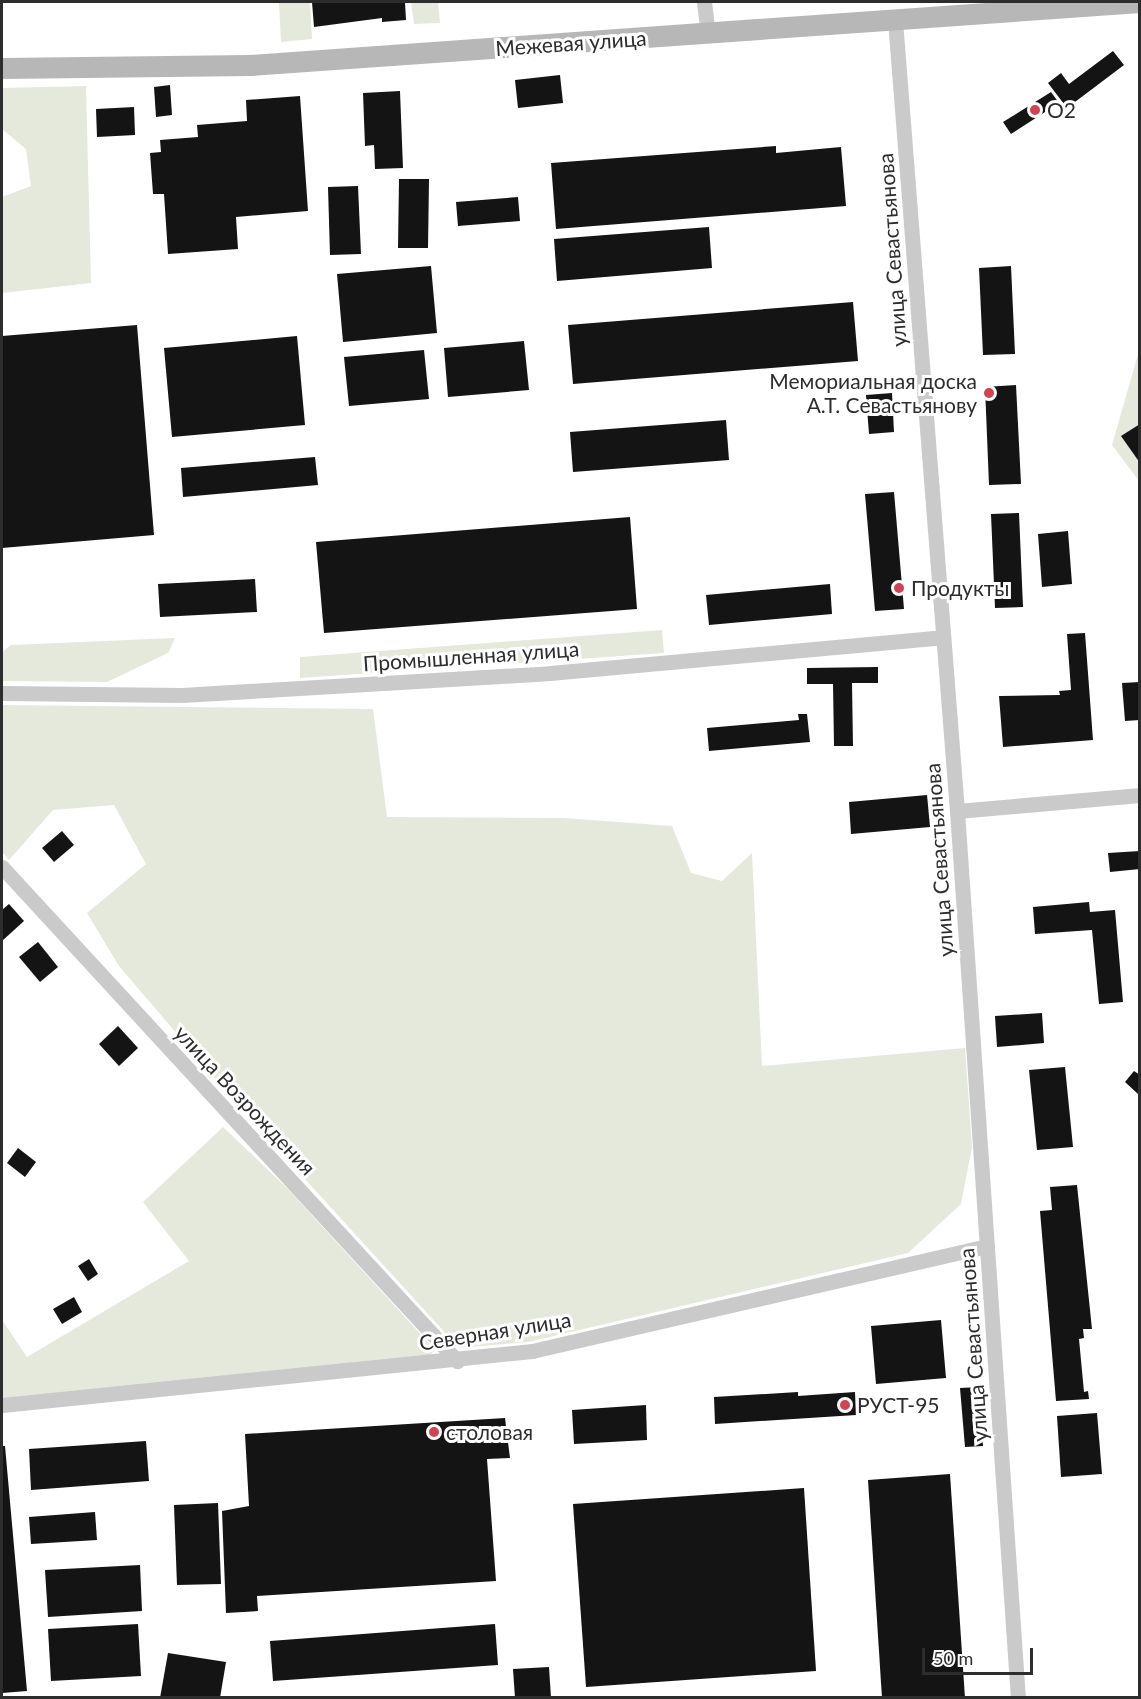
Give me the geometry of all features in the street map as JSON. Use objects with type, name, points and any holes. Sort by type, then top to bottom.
[{"type":"street","points":[[704,2],[708,34]]},
{"type":"street","name":"Межевая улица","points":[[2,68],[250,65],[895,20],[944,8],[1140,2]]},
{"type":"street","name":"улица Севастьянова","points":[[895,20],[957,811],[1018,1698]]},
{"type":"street","name":"Промышленная улица","points":[[2,693],[182,695],[526,675],[942,637]]},
{"type":"street","points":[[957,811],[1140,795]]},
{"type":"street","name":"улица Возрождения","points":[[2,867],[457,1361]]},
{"type":"street","name":"Северная улица","points":[[2,1405],[457,1361],[532,1351],[987,1246]]},
{"type":"shaded area","points":[[279,2],[310,2],[312,39],[281,42]]},
{"type":"shaded area","points":[[411,2],[438,2],[440,23],[414,24]]},
{"type":"shaded area","points":[[86,86],[91,283],[2,293],[2,197],[31,186],[26,149],[2,129],[2,88]]},
{"type":"shaded area","points":[[1139,351],[1139,481],[1112,445]]},
{"type":"shaded area","points":[[662,630],[664,653],[300,678],[300,657]]},
{"type":"shaded area","points":[[175,638],[168,653],[107,682],[2,681],[2,652],[11,645]]},
{"type":"shaded area","points":[[2,705],[373,709],[387,817],[564,818],[672,826],[691,873],[722,881],[752,853],[762,1066],[965,1048],[972,1147],[961,1204],[908,1253],[528,1342],[459,1348],[242,1110],[119,966],[87,913],[146,864],[114,805],[53,810],[9,860],[2,852]]},
{"type":"shaded area","points":[[223,1127],[289,1190],[435,1350],[430,1355],[2,1399],[2,1320],[27,1357],[189,1261],[143,1202]]},
{"type":"building","points":[[312,2],[405,2],[406,20],[382,22],[382,18],[314,27]]},
{"type":"building","points":[[1113,51],[1124,65],[1067,108],[1048,83],[1061,73],[1069,84]]},
{"type":"building","points":[[560,75],[563,103],[518,108],[515,80]]},
{"type":"building","points":[[170,85],[172,115],[156,117],[154,87]]},
{"type":"building","points":[[400,91],[403,168],[375,169],[374,145],[365,146],[363,93]]},
{"type":"building","name":"O2","points":[[1051,92],[1059,103],[1011,134],[1003,122]]},
{"type":"building","points":[[300,96],[308,211],[236,217],[238,249],[168,254],[164,194],[153,194],[150,153],[161,152],[160,140],[198,137],[197,125],[247,121],[246,100]]},
{"type":"building","points":[[134,107],[135,135],[97,137],[96,109]]},
{"type":"building","points":[[776,146],[776,153],[841,147],[846,206],[556,229],[551,163]]},
{"type":"building","points":[[399,179],[429,179],[428,248],[398,248]]},
{"type":"building","points":[[358,186],[361,254],[330,255],[328,187]]},
{"type":"building","points":[[518,197],[520,221],[458,226],[456,202]]},
{"type":"building","points":[[709,227],[712,268],[557,281],[554,239]]},
{"type":"building","points":[[431,266],[437,333],[343,342],[337,274]]},
{"type":"building","points":[[1011,266],[1015,354],[983,355],[979,268]]},
{"type":"building","points":[[853,302],[858,361],[573,384],[568,325]]},
{"type":"building","points":[[137,325],[154,535],[2,548],[2,336]]},
{"type":"building","points":[[297,336],[305,425],[172,437],[164,348]]},
{"type":"building","points":[[524,341],[529,390],[448,397],[444,348]]},
{"type":"building","points":[[424,350],[429,399],[349,406],[344,357]]},
{"type":"building","points":[[1016,385],[1021,484],[989,485],[985,387]]},
{"type":"building","points":[[892,393],[894,432],[869,434],[866,395]]},
{"type":"building","points":[[726,420],[729,460],[573,472],[570,432]]},
{"type":"building","points":[[1140,424],[1140,463],[1121,436]]},
{"type":"building","points":[[315,457],[318,485],[183,497],[181,468]]},
{"type":"building","points":[[894,492],[904,609],[875,611],[865,494]]},
{"type":"building","points":[[1019,513],[1023,607],[995,608],[991,514]]},
{"type":"building","points":[[630,517],[637,609],[324,633],[316,542]]},
{"type":"building","points":[[1068,531],[1072,584],[1042,587],[1038,534]]},
{"type":"building","points":[[255,579],[257,612],[160,617],[158,584]]},
{"type":"building","points":[[830,584],[832,614],[709,625],[706,595]]},
{"type":"building","points":[[1085,633],[1093,740],[1003,747],[999,696],[1060,695],[1059,691],[1071,690],[1067,634]]},
{"type":"building","points":[[878,667],[878,683],[852,683],[853,746],[834,746],[833,684],[807,684],[807,668]]},
{"type":"building","points":[[1140,682],[1140,720],[1125,721],[1122,683]]},
{"type":"building","points":[[798,714],[807,714],[810,742],[709,751],[707,728],[799,720]]},
{"type":"building","points":[[927,795],[930,827],[851,834],[849,802]]},
{"type":"building","points":[[62,831],[74,845],[54,862],[42,848]]},
{"type":"building","points":[[1140,851],[1140,869],[1110,872],[1108,853]]},
{"type":"building","points":[[1089,902],[1090,912],[1115,910],[1123,1002],[1099,1004],[1092,930],[1035,934],[1033,907]]},
{"type":"building","points":[[9,904],[24,921],[2,941],[2,910]]},
{"type":"building","points":[[38,942],[58,967],[40,982],[19,957]]},
{"type":"building","points":[[1042,1013],[1044,1043],[997,1047],[995,1016]]},
{"type":"building","points":[[118,1026],[138,1048],[119,1066],[99,1044]]},
{"type":"building","points":[[1065,1067],[1073,1147],[1037,1150],[1029,1070]]},
{"type":"building","points":[[1134,1071],[1140,1075],[1138,1094],[1125,1082]]},
{"type":"building","points":[[18,1148],[36,1162],[25,1177],[7,1163]]},
{"type":"building","points":[[1077,1185],[1092,1329],[1083,1329],[1084,1338],[1079,1339],[1084,1392],[1088,1391],[1089,1399],[1056,1401],[1040,1211],[1052,1210],[1050,1187]]},
{"type":"building","points":[[89,1259],[98,1274],[88,1281],[78,1266]]},
{"type":"building","points":[[74,1297],[82,1312],[62,1324],[53,1309]]},
{"type":"building","points":[[941,1320],[946,1378],[876,1384],[871,1326]]},
{"type":"building","points":[[979,1387],[983,1446],[965,1447],[960,1388]]},
{"type":"building","points":[[798,1392],[798,1396],[855,1392],[856,1415],[715,1424],[714,1397]]},
{"type":"building","points":[[646,1405],[647,1440],[574,1444],[572,1410]]},
{"type":"building","points":[[1097,1413],[1102,1474],[1061,1477],[1057,1416]]},
{"type":"building","points":[[505,1418],[510,1458],[487,1459],[496,1581],[257,1596],[258,1611],[226,1613],[222,1511],[249,1506],[245,1434]]},
{"type":"building","points":[[146,1441],[149,1481],[31,1490],[29,1449]]},
{"type":"building","points":[[2,1446],[5,1446],[27,1691],[2,1693]]},
{"type":"building","points":[[950,1474],[965,1698],[882,1698],[868,1480]]},
{"type":"building","points":[[804,1488],[816,1671],[586,1687],[573,1504]]},
{"type":"building","points":[[218,1503],[221,1584],[177,1585],[174,1505]]},
{"type":"building","points":[[95,1512],[97,1540],[31,1544],[29,1517]]},
{"type":"building","points":[[140,1565],[142,1611],[48,1617],[45,1570]]},
{"type":"building","points":[[138,1624],[141,1676],[51,1681],[48,1629]]},
{"type":"building","points":[[495,1624],[498,1665],[273,1681],[270,1641]]},
{"type":"building","points":[[168,1653],[226,1662],[220,1698],[160,1698]]},
{"type":"building","points":[[549,1667],[551,1698],[515,1698],[513,1669]]},
{"type":"place","name":"O2","points":[[1035,110]]},
{"type":"place","name":"Мемориальная доска А.Т. Севастьянову","points":[[989,393]]},
{"type":"place","name":"Продукты","points":[[899,588]]},
{"type":"place","name":"РУСТ-95","points":[[845,1405]]},
{"type":"place","name":"столовая","points":[[434,1432]]}]
